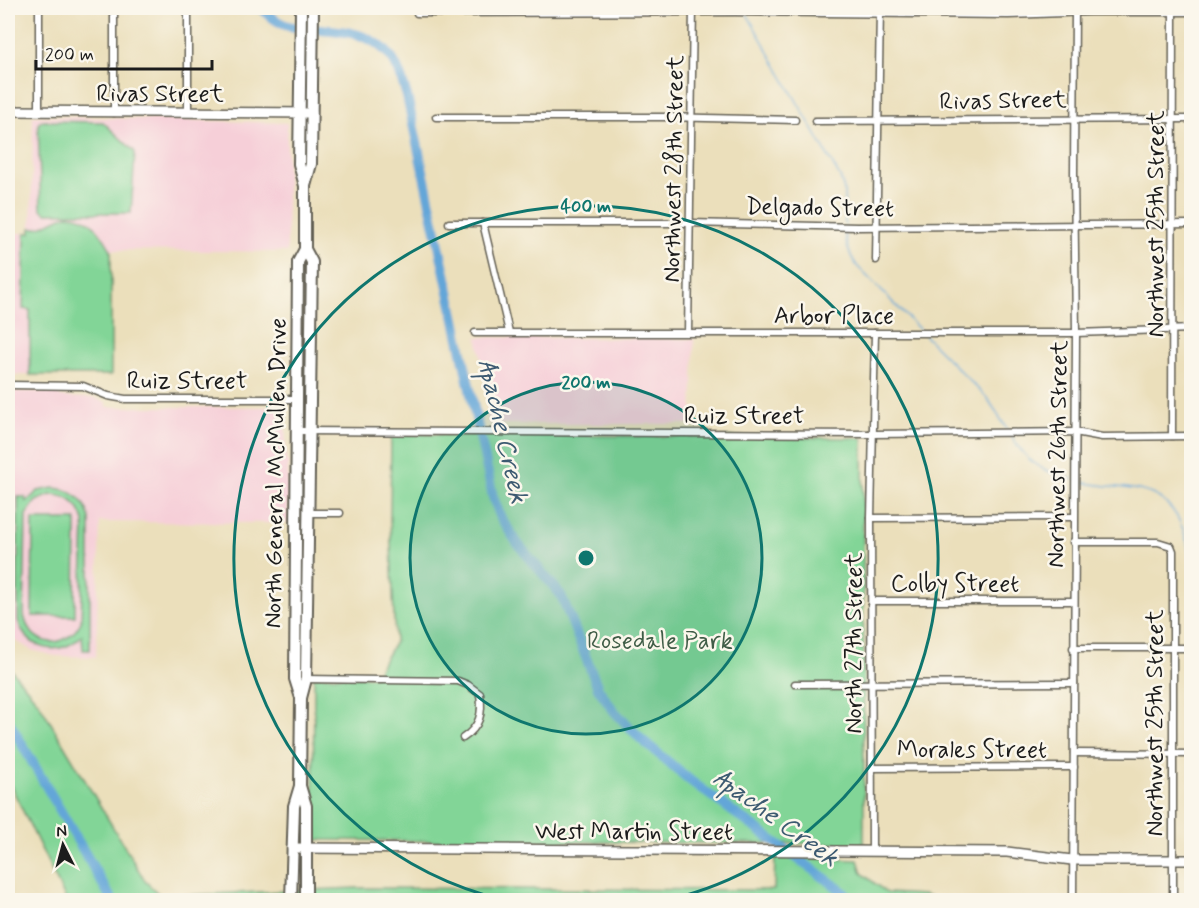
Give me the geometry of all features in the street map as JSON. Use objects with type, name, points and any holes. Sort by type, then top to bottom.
[{"type":"main road","name":"North General McMullen Drive","points":[[301,8],[299,164],[305,186]]},
{"type":"main road","name":"North General McMullen Drive","points":[[301,698],[295,679],[298,262],[305,249],[305,186],[311,164],[314,8]]},
{"type":"main road","name":"North General McMullen Drive","points":[[291,900],[294,806],[300,786],[301,698],[306,679],[308,614],[312,262],[305,249]]},
{"type":"main road","points":[[296,509],[302,513],[301,595],[308,614]]},
{"type":"main road","name":"North General McMullen Drive","points":[[300,786],[306,806],[306,900]]},
{"type":"street","points":[[39,8],[39,112]]},
{"type":"street","points":[[114,8],[114,113]]},
{"type":"street","points":[[188,8],[188,113]]},
{"type":"street","points":[[944,8],[944,15]]},
{"type":"street","points":[[1008,8],[1008,15]]},
{"type":"street","points":[[417,13],[510,10],[693,10],[757,13],[880,11],[944,15],[1008,15],[1075,10],[1191,12]]},
{"type":"street","name":"Northwest 28th Street","points":[[688,332],[693,10]]},
{"type":"street","name":"Northwest 26th Street","points":[[1072,900],[1076,333],[1075,10]]},
{"type":"street","points":[[876,260],[880,11]]},
{"type":"street","name":"Northwest 25th Street","points":[[1172,436],[1173,12]]},
{"type":"street","name":"Rivas Street","points":[[8,111],[312,113]]},
{"type":"street","points":[[436,117],[692,117],[795,120]]},
{"type":"street","name":"Rivas Street","points":[[815,121],[1191,119]]},
{"type":"street","points":[[483,223],[509,332]]},
{"type":"street","name":"Delgado Street","points":[[449,224],[690,223],[877,226],[1191,224]]},
{"type":"street","name":"Arbor Place","points":[[475,333],[1076,333],[1191,330]]},
{"type":"street","name":"North 27th Street","points":[[872,852],[871,518],[875,333]]},
{"type":"street","name":"Ruiz Street","points":[[8,385],[82,386],[108,396],[125,399],[297,399]]},
{"type":"street","name":"Ruiz Street","points":[[297,430],[873,434],[1075,432],[1102,437],[1191,436]]},
{"type":"street","points":[[309,513],[340,513]]},
{"type":"street","points":[[871,518],[1074,517]]},
{"type":"street","name":"Northwest 25th Street","points":[[1073,542],[1158,542],[1170,546],[1173,551],[1173,900]]},
{"type":"street","name":"Colby Street","points":[[872,601],[1073,601]]},
{"type":"street","points":[[1073,648],[1191,648]]},
{"type":"street","points":[[295,679],[458,681],[480,694],[482,712],[474,731],[463,738]]},
{"type":"street","points":[[795,684],[1074,683]]},
{"type":"street","name":"Morales Street","points":[[1074,753],[1191,753]]},
{"type":"street","name":"Morales Street","points":[[871,768],[1074,767]]},
{"type":"street","name":"West Martin Street","points":[[292,848],[1007,852],[1072,860],[1191,860]]},
{"type":"shaded area","points":[[33,116],[287,123],[287,252],[111,250],[111,375],[8,375],[8,233],[31,233]]},
{"type":"shaded area","points":[[477,337],[694,339],[692,424],[488,424],[487,387]]},
{"type":"shaded area","points":[[8,391],[60,392],[60,397],[95,398],[107,403],[107,407],[285,407],[288,523],[100,522],[96,657],[55,656],[31,650],[8,636]]},
{"type":"green space","points":[[41,121],[103,122],[135,152],[131,213],[46,213],[41,209],[38,124]]},
{"type":"green space","points":[[68,215],[83,218],[94,226],[111,250],[111,375],[30,375],[30,310],[23,309],[25,233],[31,233],[31,228],[40,227]]},
{"type":"green space","name":"Rosedale Park","points":[[391,434],[863,438],[864,844],[313,840],[314,676],[374,677],[395,642],[390,519]]},
{"type":"green space","points":[[53,488],[72,493],[88,512],[90,519],[90,650],[83,650],[82,635],[64,647],[45,648],[28,638],[18,620],[18,497],[25,497],[26,502],[38,491]],"holes":[[[57,495],[76,505],[84,521],[81,622],[67,638],[49,642],[33,634],[24,615],[26,515],[36,501]]]},
{"type":"green space","points":[[33,520],[76,520],[75,616],[32,616]]},
{"type":"green space","points":[[8,666],[39,703],[145,881],[161,896],[358,888],[774,890],[775,857],[858,860],[862,873],[887,893],[923,895],[939,900],[66,900],[8,780]]},
{"type":"waterway","name":"Apache Creek","points":[[261,8],[280,23],[294,27]]},
{"type":"waterway","points":[[747,14],[840,177],[844,190],[845,224]]},
{"type":"waterway","name":"Apache Creek","points":[[320,29],[359,35],[376,43],[394,61],[399,71],[407,96],[493,497],[501,518],[518,544],[561,595],[598,688],[614,711],[641,739],[692,782],[853,900]]},
{"type":"waterway","points":[[845,228],[848,248],[857,266],[920,330]]},
{"type":"waterway","points":[[925,336],[988,399],[1008,431]]},
{"type":"waterway","points":[[1011,435],[1023,453],[1036,465],[1072,479]]},
{"type":"waterway","points":[[1077,481],[1148,492],[1159,498],[1176,514],[1192,563]]},
{"type":"waterway","points":[[8,720],[112,900]]}]
